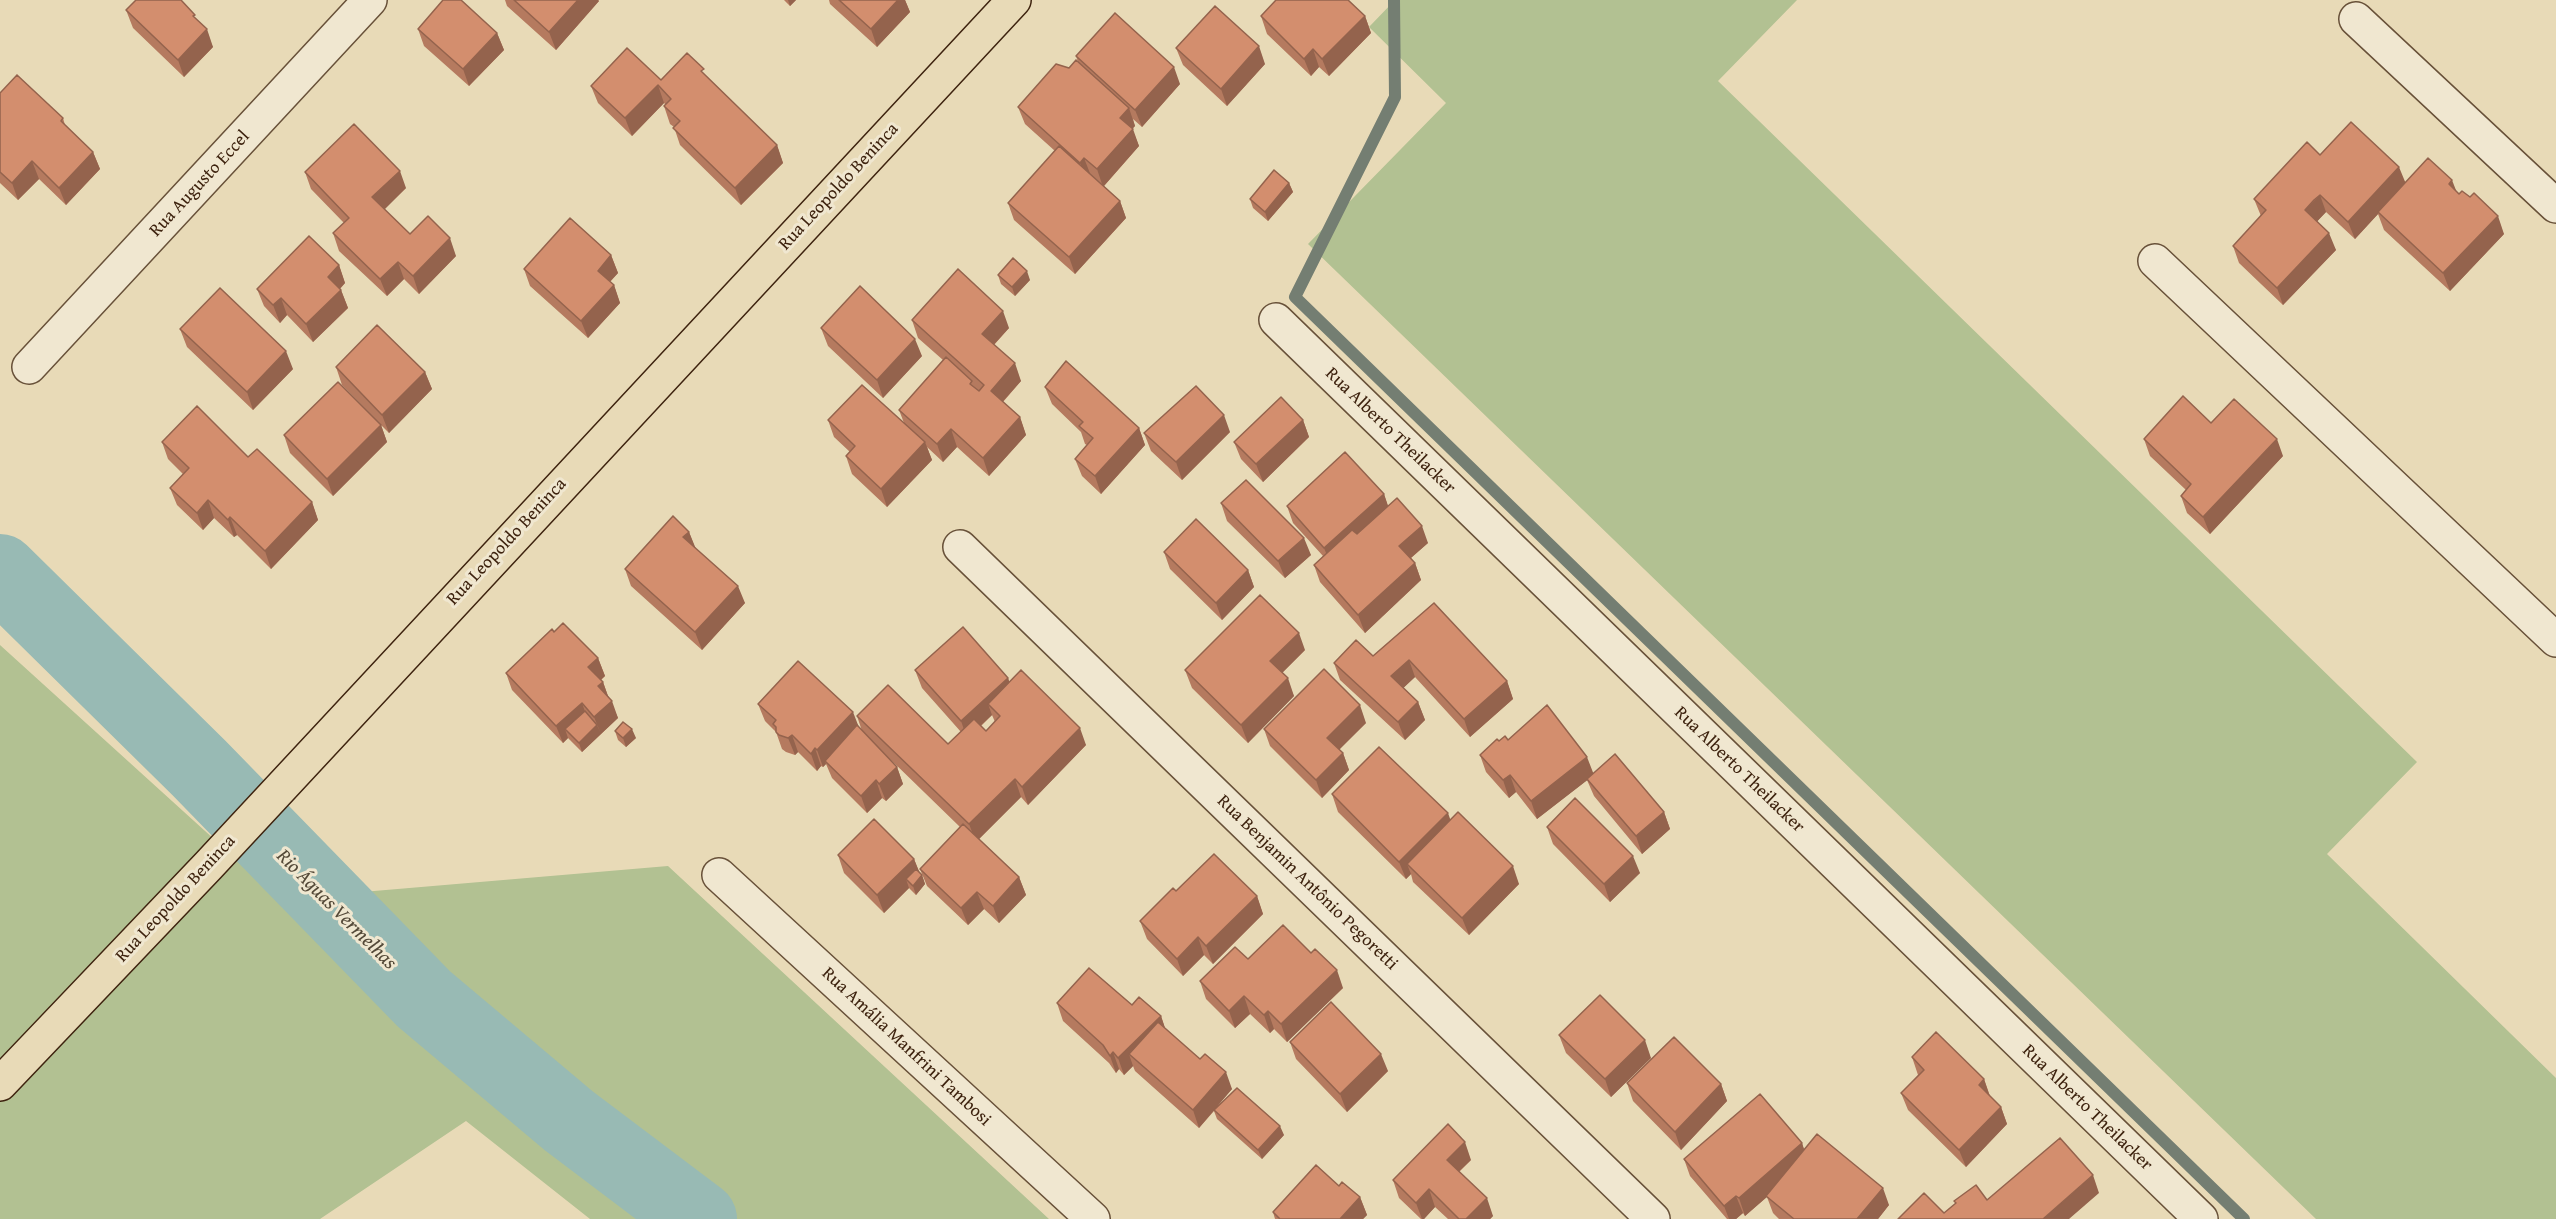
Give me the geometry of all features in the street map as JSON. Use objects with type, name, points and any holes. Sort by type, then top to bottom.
[{"type":"main road","name":"Rua Leopoldo Beninca","points":[[0,1084],[208,866],[304,760],[1014,0]]},
{"type":"street","name":"Rua Augusto Eccel","points":[[29,367],[370,0]]},
{"type":"street","points":[[2356,19],[2556,206]]},
{"type":"street","points":[[2155,261],[2556,640]]},
{"type":"street","name":"Rua Alberto Theilacker","points":[[1276,320],[2201,1219]]},
{"type":"street","name":"Rua Benjamin Antônio Pegoretti","points":[[960,547],[1653,1219]]},
{"type":"street","name":"Rua Amália Manfrini Tambosi","points":[[719,875],[1093,1219]]},
{"type":"green space","points":[[1395,0],[1797,0],[1718,81],[2417,762],[2327,854],[2556,1078],[2556,1219],[2316,1219],[1308,244],[1446,103],[1369,27]]},
{"type":"green space","points":[[0,645],[280,899],[668,866],[1049,1219],[590,1219],[466,1121],[320,1219],[0,1219]]},
{"type":"building","points":[[136,0],[181,0],[207,29],[178,60],[126,10]]},
{"type":"building","points":[[443,0],[461,0],[497,33],[463,69],[418,29]]},
{"type":"building","points":[[514,0],[578,0],[549,32]]},
{"type":"building","points":[[839,0],[898,0],[871,29]]},
{"type":"building","points":[[1276,0],[1348,0],[1365,16],[1322,59],[1313,49],[1304,59],[1261,16]]},
{"type":"building","points":[[1215,6],[1259,46],[1221,89],[1176,48]]},
{"type":"building","points":[[1115,13],[1174,67],[1135,110],[1076,56]]},
{"type":"building","points":[[627,48],[661,80],[687,53],[704,69],[701,71],[777,145],[735,188],[673,128],[680,121],[664,106],[671,99],[658,85],[625,118],[591,86]]},
{"type":"building","points":[[1076,60],[1129,108],[1120,118],[1133,129],[1097,169],[1084,158],[1080,163],[1018,107],[1056,64],[1069,68]]},
{"type":"building","points":[[17,75],[63,118],[61,121],[93,152],[59,188],[32,161],[12,183],[0,172],[0,93]]},
{"type":"building","points":[[2351,122],[2399,167],[2348,222],[2320,195],[2314,200],[2305,210],[2329,233],[2277,288],[2233,246],[2266,210],[2254,199],[2307,142],[2320,155]]},
{"type":"building","points":[[354,124],[400,171],[372,197],[410,234],[428,216],[450,238],[413,276],[398,262],[380,279],[333,233],[349,218],[305,172]]},
{"type":"building","points":[[1059,146],[1120,201],[1069,257],[1008,203]]},
{"type":"building","points":[[2428,158],[2452,180],[2449,184],[2459,194],[2462,191],[2470,197],[2474,193],[2498,216],[2443,273],[2378,212]]},
{"type":"building","points":[[1274,170],[1289,183],[1265,212],[1250,199]]},
{"type":"building","points":[[570,218],[611,255],[598,271],[614,285],[581,321],[524,269]]},
{"type":"building","points":[[309,236],[339,265],[328,277],[341,290],[306,324],[281,298],[273,305],[257,289]]},
{"type":"building","points":[[1013,258],[1027,271],[1012,287],[998,275]]},
{"type":"building","points":[[958,269],[1003,311],[982,334],[1015,363],[991,391],[1020,417],[983,458],[951,429],[937,444],[899,410],[946,357],[972,381],[970,384],[979,391],[984,385],[912,320]]},
{"type":"building","points":[[860,286],[915,339],[877,380],[821,328]]},
{"type":"building","points":[[220,288],[286,351],[247,392],[180,329]]},
{"type":"building","points":[[377,325],[425,372],[382,415],[336,367]]},
{"type":"building","points":[[1066,361],[1139,428],[1095,476],[1075,459],[1093,438],[1079,426],[1083,422],[1045,387]]},
{"type":"building","points":[[338,382],[381,425],[327,479],[284,435]]},
{"type":"building","points":[[862,385],[925,442],[881,489],[846,456],[855,446],[828,420]]},
{"type":"building","points":[[1196,386],[1224,415],[1176,462],[1144,433]]},
{"type":"building","points":[[2183,396],[2211,423],[2234,399],[2277,439],[2203,517],[2181,496],[2191,484],[2144,439]]},
{"type":"building","points":[[1281,397],[1303,420],[1256,464],[1234,442]]},
{"type":"building","points":[[197,406],[248,457],[257,449],[312,502],[265,551],[230,517],[228,520],[208,500],[197,513],[170,488],[189,468],[162,442]]},
{"type":"building","points":[[1345,452],[1384,494],[1324,548],[1287,506]]},
{"type":"building","points":[[1246,480],[1304,538],[1278,561],[1221,503]]},
{"type":"building","points":[[1397,498],[1422,526],[1399,546],[1415,563],[1358,615],[1314,565],[1352,530],[1357,534]]},
{"type":"building","points":[[673,516],[689,532],[683,537],[738,586],[695,632],[625,569]]},
{"type":"building","points":[[1196,519],[1248,570],[1216,603],[1164,552]]},
{"type":"building","points":[[1260,595],[1299,633],[1270,661],[1288,678],[1241,725],[1185,670]]},
{"type":"building","points":[[1434,603],[1507,681],[1464,719],[1409,660],[1391,676],[1418,702],[1398,722],[1334,663],[1356,640],[1373,656]]},
{"type":"building","points":[[563,623],[598,658],[588,667],[603,682],[598,686],[612,701],[594,717],[582,703],[556,726],[506,673],[552,629],[554,632]]},
{"type":"building","points":[[963,627],[1008,678],[961,721],[915,670]]},
{"type":"building","points":[[798,661],[853,712],[811,754],[792,735],[788,738],[779,735],[773,724],[776,720],[758,704]]},
{"type":"building","points":[[1324,669],[1360,705],[1327,738],[1343,753],[1316,780],[1264,729]]},
{"type":"building","points":[[1021,670],[1080,728],[1022,787],[1015,779],[969,824],[857,716],[888,685],[948,744],[974,719],[986,731],[1000,716],[988,704]]},
{"type":"building","points":[[1547,705],[1587,757],[1531,801],[1510,775],[1503,780],[1480,755],[1497,739],[1499,741],[1505,736],[1508,740]]},
{"type":"building","points":[[585,711],[597,725],[579,743],[565,729]]},
{"type":"building","points":[[623,722],[632,729],[623,738],[615,731]]},
{"type":"building","points":[[857,725],[897,767],[879,784],[876,780],[861,796],[825,761]]},
{"type":"building","points":[[1379,747],[1448,813],[1399,862],[1332,794]]},
{"type":"building","points":[[1615,754],[1664,812],[1636,836],[1587,779]]},
{"type":"building","points":[[1575,798],[1633,856],[1604,884],[1547,827]]},
{"type":"building","points":[[1458,812],[1513,866],[1462,918],[1407,864]]},
{"type":"building","points":[[874,819],[914,859],[877,895],[838,855]]},
{"type":"building","points":[[963,824],[1019,877],[993,906],[977,892],[961,908],[920,869]]},
{"type":"building","points":[[1214,854],[1257,896],[1206,946],[1198,937],[1177,959],[1140,921],[1173,888],[1176,891]]},
{"type":"building","points":[[916,869],[922,875],[913,886],[906,879]]},
{"type":"building","points":[[1283,925],[1311,953],[1315,949],[1337,970],[1281,1024],[1268,1011],[1264,1015],[1244,996],[1229,1011],[1200,981],[1235,947],[1248,959]]},
{"type":"building","points":[[1089,968],[1132,1005],[1139,997],[1161,1016],[1118,1058],[1113,1052],[1110,1056],[1103,1045],[1057,1003]]},
{"type":"building","points":[[1600,995],[1645,1040],[1605,1079],[1559,1035]]},
{"type":"building","points":[[1331,1002],[1381,1054],[1340,1094],[1290,1042]]},
{"type":"building","points":[[1158,1022],[1200,1059],[1205,1054],[1226,1072],[1193,1110],[1129,1054]]},
{"type":"building","points":[[1936,1032],[1984,1079],[1979,1085],[2001,1107],[1959,1150],[1901,1093],[1924,1070],[1912,1057]]},
{"type":"building","points":[[1674,1037],[1721,1084],[1675,1132],[1627,1083]]},
{"type":"building","points":[[1237,1088],[1280,1126],[1258,1150],[1214,1110]]},
{"type":"building","points":[[1760,1094],[1802,1143],[1739,1198],[1736,1196],[1724,1206],[1684,1159]]},
{"type":"building","points":[[1448,1124],[1465,1142],[1447,1160],[1487,1198],[1466,1219],[1459,1219],[1429,1189],[1416,1203],[1393,1180]]},
{"type":"building","points":[[1817,1134],[1883,1188],[1857,1219],[1794,1219],[1766,1196]]},
{"type":"building","points":[[2060,1138],[2093,1175],[2043,1219],[1898,1219],[1924,1193],[1944,1213],[1956,1203],[1954,1201],[1976,1185],[1987,1200]]},
{"type":"building","points":[[1316,1165],[1339,1186],[1342,1182],[1360,1197],[1340,1219],[1280,1219],[1273,1212]]},
{"type":"waterway","points":[[1394,0],[1395,97],[1295,297],[2244,1219]]},
{"type":"waterway","name":"Rio Águas Vermelhas","points":[[0,572],[199,768],[424,999],[569,1121],[699,1219]]}]
